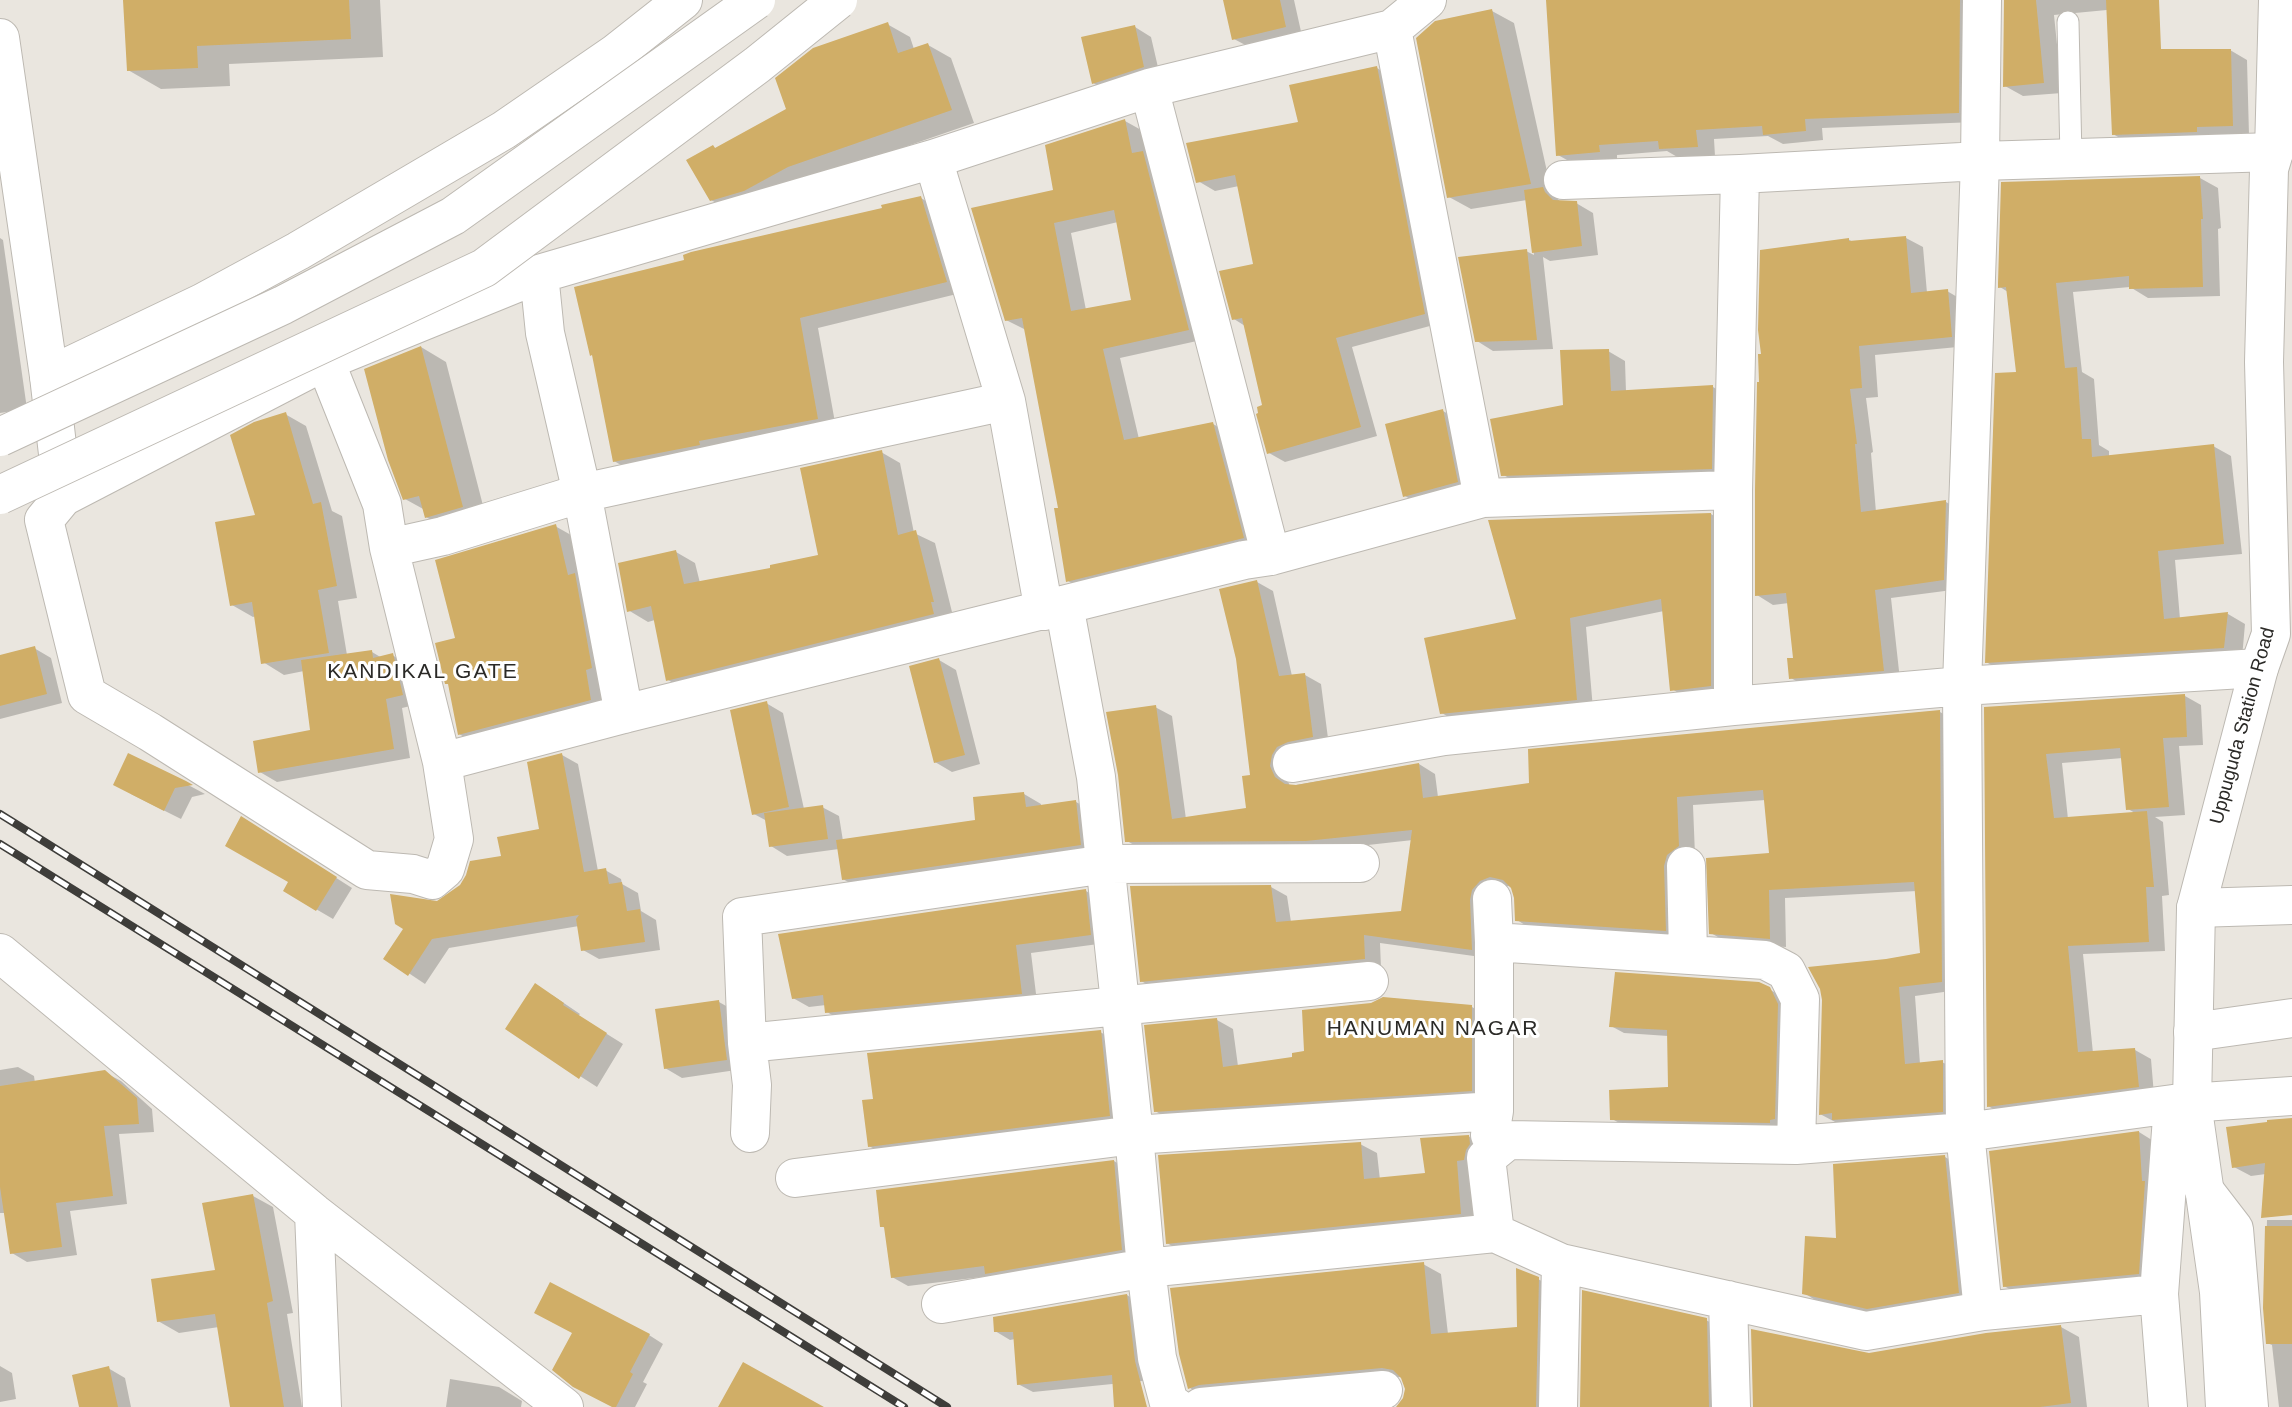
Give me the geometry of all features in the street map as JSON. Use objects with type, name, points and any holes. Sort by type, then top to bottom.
[{"type":"street","points":[[49,376],[202,303],[298,251],[492,137],[616,53],[683,0]]},
{"type":"street","points":[[0,437],[283,305],[453,216],[756,0]]},
{"type":"street","points":[[0,495],[484,268],[757,65],[838,0]]},
{"type":"street","points":[[325,361],[382,504],[389,548],[442,762],[454,839],[444,869],[432,880],[413,874],[368,870],[87,695],[44,520],[63,497],[325,361],[539,274],[933,159],[1149,88],[1392,29],[1427,0]]},
{"type":"street","points":[[1982,0],[1980,161],[1962,686],[1965,1132],[1983,1311]]},
{"type":"street","name":"Uppuguda Station Road","points":[[2225,1407],[2219,1292],[2204,1190],[2182,1104],[2193,1032],[2196,908],[2259,668],[2282,594],[2264,362],[2284,69],[2278,0]]},
{"type":"street","points":[[1392,29],[1483,498]]},
{"type":"street","points":[[0,38],[49,376],[63,497]]},
{"type":"street","points":[[1149,88],[1270,556]]},
{"type":"street","points":[[1563,180],[2071,158],[2278,164]]},
{"type":"street","points":[[933,159],[1006,401],[1096,777],[1157,1358],[1169,1402],[1176,1407]]},
{"type":"street","points":[[1733,706],[1733,490],[1740,174]]},
{"type":"street","points":[[539,274],[545,333],[582,493],[624,714]]},
{"type":"street","points":[[389,548],[443,536],[582,493],[1006,401]]},
{"type":"street","points":[[442,762],[624,714],[1244,560],[1270,556],[1483,498],[1733,490]]},
{"type":"street","points":[[1292,763],[1444,736],[1733,706],[1962,686],[2259,668]]},
{"type":"street","points":[[750,1133],[752,1086],[747,1043],[742,917],[1107,863],[1360,863]]},
{"type":"street","points":[[1686,866],[1688,953]]},
{"type":"street","points":[[1492,899],[1494,1111],[1486,1158],[1495,1233]]},
{"type":"street","points":[[2196,908],[2292,905]]},
{"type":"street","points":[[1494,942],[1765,960],[1786,971],[1800,999],[1796,1145]]},
{"type":"street","points":[[0,953],[314,1213],[564,1407]]},
{"type":"street","points":[[747,1043],[1369,981]]},
{"type":"street","points":[[2193,1032],[2292,1018]]},
{"type":"street","points":[[1486,1158],[1508,1140],[1796,1145],[1965,1132],[2182,1104],[2292,1096]]},
{"type":"street","points":[[2168,1407],[2159,1294],[2182,1104]]},
{"type":"street","points":[[795,1178],[1134,1135],[1494,1111]]},
{"type":"street","points":[[2204,1190],[2234,1228],[2249,1407]]},
{"type":"street","points":[[314,1213],[322,1407]]},
{"type":"street","points":[[941,1304],[1146,1268],[1495,1233],[1561,1263],[1866,1331],[1983,1311],[2159,1294]]},
{"type":"street","points":[[1558,1407],[1561,1263]]},
{"type":"street","points":[[1728,1300],[1731,1407]]},
{"type":"street","points":[[1201,1407],[1382,1390]]},
{"type":"lane","points":[[2068,22],[2071,158]]},
{"type":"building","points":[[123,0],[349,0],[351,39],[197,46],[198,68],[127,71]]},
{"type":"building","points":[[1223,0],[1280,0],[1286,27],[1232,40]]},
{"type":"building","points":[[1546,0],[1960,0],[1959,113],[1805,119],[1806,131],[1763,135],[1762,126],[1696,130],[1698,147],[1659,149],[1658,141],[1599,145],[1600,152],[1556,156]]},
{"type":"building","points":[[2004,0],[2036,0],[2044,83],[2003,87]]},
{"type":"building","points":[[2106,0],[2159,0],[2161,49],[2231,49],[2233,126],[2197,127],[2197,132],[2112,135]]},
{"type":"building","points":[[1492,9],[1531,184],[1447,198],[1416,38],[1435,21]]},
{"type":"building","points":[[888,22],[898,53],[928,43],[952,110],[788,167],[744,191],[710,201],[686,160],[713,145],[715,148],[786,109],[775,78],[813,48]]},
{"type":"building","points":[[1135,25],[1144,67],[1092,84],[1081,37]]},
{"type":"building","points":[[1377,66],[1425,314],[1336,338],[1361,427],[1267,454],[1256,414],[1257,407],[1262,405],[1242,318],[1232,320],[1219,271],[1253,264],[1235,175],[1196,183],[1186,143],[1298,122],[1289,85]]},
{"type":"building","points":[[1125,119],[1132,153],[1143,151],[1189,330],[1103,349],[1124,440],[1213,422],[1244,538],[1066,582],[1054,508],[1058,508],[1022,318],[1005,321],[971,208],[1053,190],[1045,145]],"holes":[[[1114,210],[1131,300],[1071,311],[1054,223]]]},
{"type":"building","points":[[2200,176],[2203,287],[2129,289],[2129,276],[2056,283],[2065,368],[2077,367],[2082,439],[2091,439],[2092,457],[2214,444],[2224,544],[2158,551],[2164,619],[2228,612],[2224,648],[1985,663],[1995,373],[2016,372],[2006,287],[1998,288],[2001,182]]},
{"type":"building","points":[[1543,187],[1553,200],[1577,201],[1582,246],[1532,253],[1524,190]]},
{"type":"building","points":[[921,196],[947,282],[800,318],[818,419],[699,441],[700,445],[613,462],[592,355],[590,356],[574,287],[684,260],[683,255],[691,252],[882,208],[881,205]]},
{"type":"building","points":[[1906,236],[1911,293],[1948,289],[1952,337],[1859,346],[1862,388],[1850,389],[1861,512],[1946,500],[1944,580],[1875,590],[1884,671],[1789,679],[1787,658],[1793,658],[1786,593],[1755,596],[1757,382],[1758,354],[1761,354],[1758,330],[1760,250],[1849,238],[1849,241]]},
{"type":"building","points":[[1527,249],[1537,340],[1475,342],[1458,257]]},
{"type":"building","points":[[421,346],[463,507],[425,518],[419,496],[403,500],[388,460],[364,369]]},
{"type":"building","points":[[1609,349],[1611,391],[1713,385],[1712,469],[1501,476],[1490,419],[1563,405],[1560,350]]},
{"type":"building","points":[[1443,409],[1458,482],[1403,497],[1385,424]]},
{"type":"building","points":[[286,412],[313,504],[321,502],[337,586],[318,590],[329,653],[261,664],[252,602],[230,606],[215,522],[255,515],[230,435],[254,422]]},
{"type":"building","points":[[882,450],[898,535],[916,530],[934,602],[931,602],[934,614],[666,681],[651,606],[627,612],[618,563],[676,550],[684,584],[770,568],[770,565],[818,555],[800,468]]},
{"type":"building","points":[[1711,513],[1711,686],[1670,691],[1661,599],[1570,618],[1577,700],[1440,714],[1424,638],[1516,619],[1488,520]]},
{"type":"building","points":[[556,524],[568,575],[575,573],[592,668],[586,670],[591,700],[458,735],[448,684],[445,684],[435,643],[455,638],[435,560]]},
{"type":"building","points":[[1257,580],[1279,676],[1305,673],[1313,737],[1288,742],[1277,747],[1272,755],[1270,766],[1275,777],[1285,784],[1296,785],[1419,763],[1423,798],[1529,783],[1528,749],[1940,710],[1942,982],[1899,987],[1905,1064],[1943,1060],[1943,1112],[1832,1120],[1832,1113],[1819,1115],[1822,1000],[1820,989],[1808,967],[1920,953],[1914,882],[1769,890],[1770,939],[1709,934],[1706,858],[1769,853],[1763,790],[1677,797],[1679,846],[1667,855],[1664,866],[1666,931],[1515,921],[1511,888],[1503,880],[1490,877],[1480,881],[1472,890],[1472,950],[1364,935],[1365,959],[1140,982],[1130,886],[1271,885],[1276,922],[1401,911],[1412,830],[1306,841],[1125,842],[1118,775],[1106,712],[1156,705],[1172,819],[1246,808],[1242,776],[1250,775],[1236,659],[1219,589]]},
{"type":"building","points":[[35,646],[47,694],[0,706],[0,655]]},
{"type":"building","points":[[372,650],[373,658],[393,653],[403,695],[386,699],[394,749],[258,773],[253,741],[310,730],[301,660]]},
{"type":"building","points":[[939,658],[965,755],[934,763],[909,666]]},
{"type":"building","points":[[2185,694],[2187,737],[2163,738],[2169,807],[2126,810],[2120,748],[2046,754],[2054,818],[2147,811],[2154,887],[2146,887],[2149,942],[2068,946],[2078,1052],[2135,1048],[2139,1087],[1987,1107],[1984,707]]},
{"type":"building","points":[[767,701],[789,807],[752,815],[730,710]]},
{"type":"building","points":[[128,753],[193,785],[175,788],[164,811],[113,785]]},
{"type":"building","points":[[562,753],[584,872],[606,868],[609,884],[622,882],[627,911],[640,909],[645,942],[581,951],[576,919],[579,915],[432,939],[408,976],[383,959],[403,929],[395,924],[390,894],[437,901],[460,885],[470,861],[501,856],[497,837],[539,829],[527,762]]},
{"type":"building","points":[[1024,792],[1026,807],[1076,800],[1081,845],[842,880],[836,840],[975,820],[973,797]]},
{"type":"building","points":[[823,805],[828,839],[769,847],[764,813]]},
{"type":"building","points":[[241,816],[337,877],[316,911],[283,891],[288,882],[225,846]]},
{"type":"building","points":[[1086,889],[1091,935],[1016,945],[1022,994],[825,1013],[823,995],[792,999],[778,934]]},
{"type":"building","points":[[1615,972],[1759,982],[1770,987],[1778,1004],[1775,1119],[1770,1120],[1770,1123],[1610,1120],[1609,1090],[1668,1087],[1667,1030],[1609,1027]]},
{"type":"building","points":[[535,983],[607,1033],[579,1079],[505,1029]]},
{"type":"building","points":[[1383,997],[1472,1005],[1472,1091],[1154,1112],[1144,1025],[1217,1018],[1223,1067],[1292,1057],[1292,1053],[1304,1051],[1302,1010],[1371,1003]]},
{"type":"building","points":[[719,1000],[727,1060],[664,1069],[655,1009]]},
{"type":"building","points":[[1101,1030],[1110,1116],[868,1147],[862,1100],[873,1099],[867,1053]]},
{"type":"building","points":[[105,1070],[137,1098],[139,1124],[104,1126],[113,1196],[56,1203],[62,1247],[10,1254],[0,1187],[0,1086]]},
{"type":"building","points":[[2292,1118],[2292,1215],[2261,1218],[2265,1163],[2232,1168],[2226,1127]]},
{"type":"building","points":[[2139,1131],[2142,1181],[2145,1181],[2139,1274],[2003,1287],[1989,1151]]},
{"type":"building","points":[[1469,1135],[1470,1144],[1464,1160],[1457,1161],[1461,1214],[1166,1244],[1158,1155],[1361,1142],[1364,1179],[1425,1173],[1420,1138]]},
{"type":"building","points":[[1945,1155],[1959,1293],[1867,1309],[1802,1294],[1805,1236],[1836,1238],[1833,1164]]},
{"type":"building","points":[[1114,1160],[1122,1250],[985,1274],[984,1266],[891,1278],[884,1227],[880,1227],[876,1190]]},
{"type":"building","points":[[253,1194],[273,1301],[267,1303],[284,1407],[230,1407],[215,1314],[157,1322],[151,1279],[215,1270],[202,1203]]},
{"type":"building","points":[[2265,1226],[2292,1226],[2292,1344],[2266,1344],[2263,1308]]},
{"type":"building","points":[[1424,1262],[1431,1334],[1517,1327],[1516,1268],[1539,1277],[1536,1407],[1396,1407],[1403,1398],[1405,1389],[1401,1378],[1393,1370],[1382,1368],[1199,1385],[1188,1389],[1179,1354],[1170,1288]]},
{"type":"building","points":[[550,1282],[650,1334],[616,1407],[573,1387],[552,1370],[572,1333],[534,1313]]},
{"type":"building","points":[[1582,1290],[1707,1318],[1709,1407],[1580,1407]]},
{"type":"building","points":[[1127,1294],[1135,1361],[1147,1407],[1114,1407],[1112,1375],[1017,1385],[1013,1332],[994,1332],[993,1317]]},
{"type":"building","points":[[2061,1325],[2071,1403],[2040,1407],[1753,1407],[1751,1329],[1869,1353],[1986,1333]]},
{"type":"building","points":[[743,1362],[824,1407],[718,1407]]},
{"type":"building","points":[[109,1366],[118,1407],[79,1407],[72,1375]]},
{"type":"railway","points":[[0,814],[947,1407]]},
{"type":"railway","points":[[0,844],[904,1407]]},
{"type":"district","name":"KANDIKAL GATE","points":[[423,672]]},
{"type":"district","name":"HANUMAN NAGAR","points":[[1433,1029]]}]
